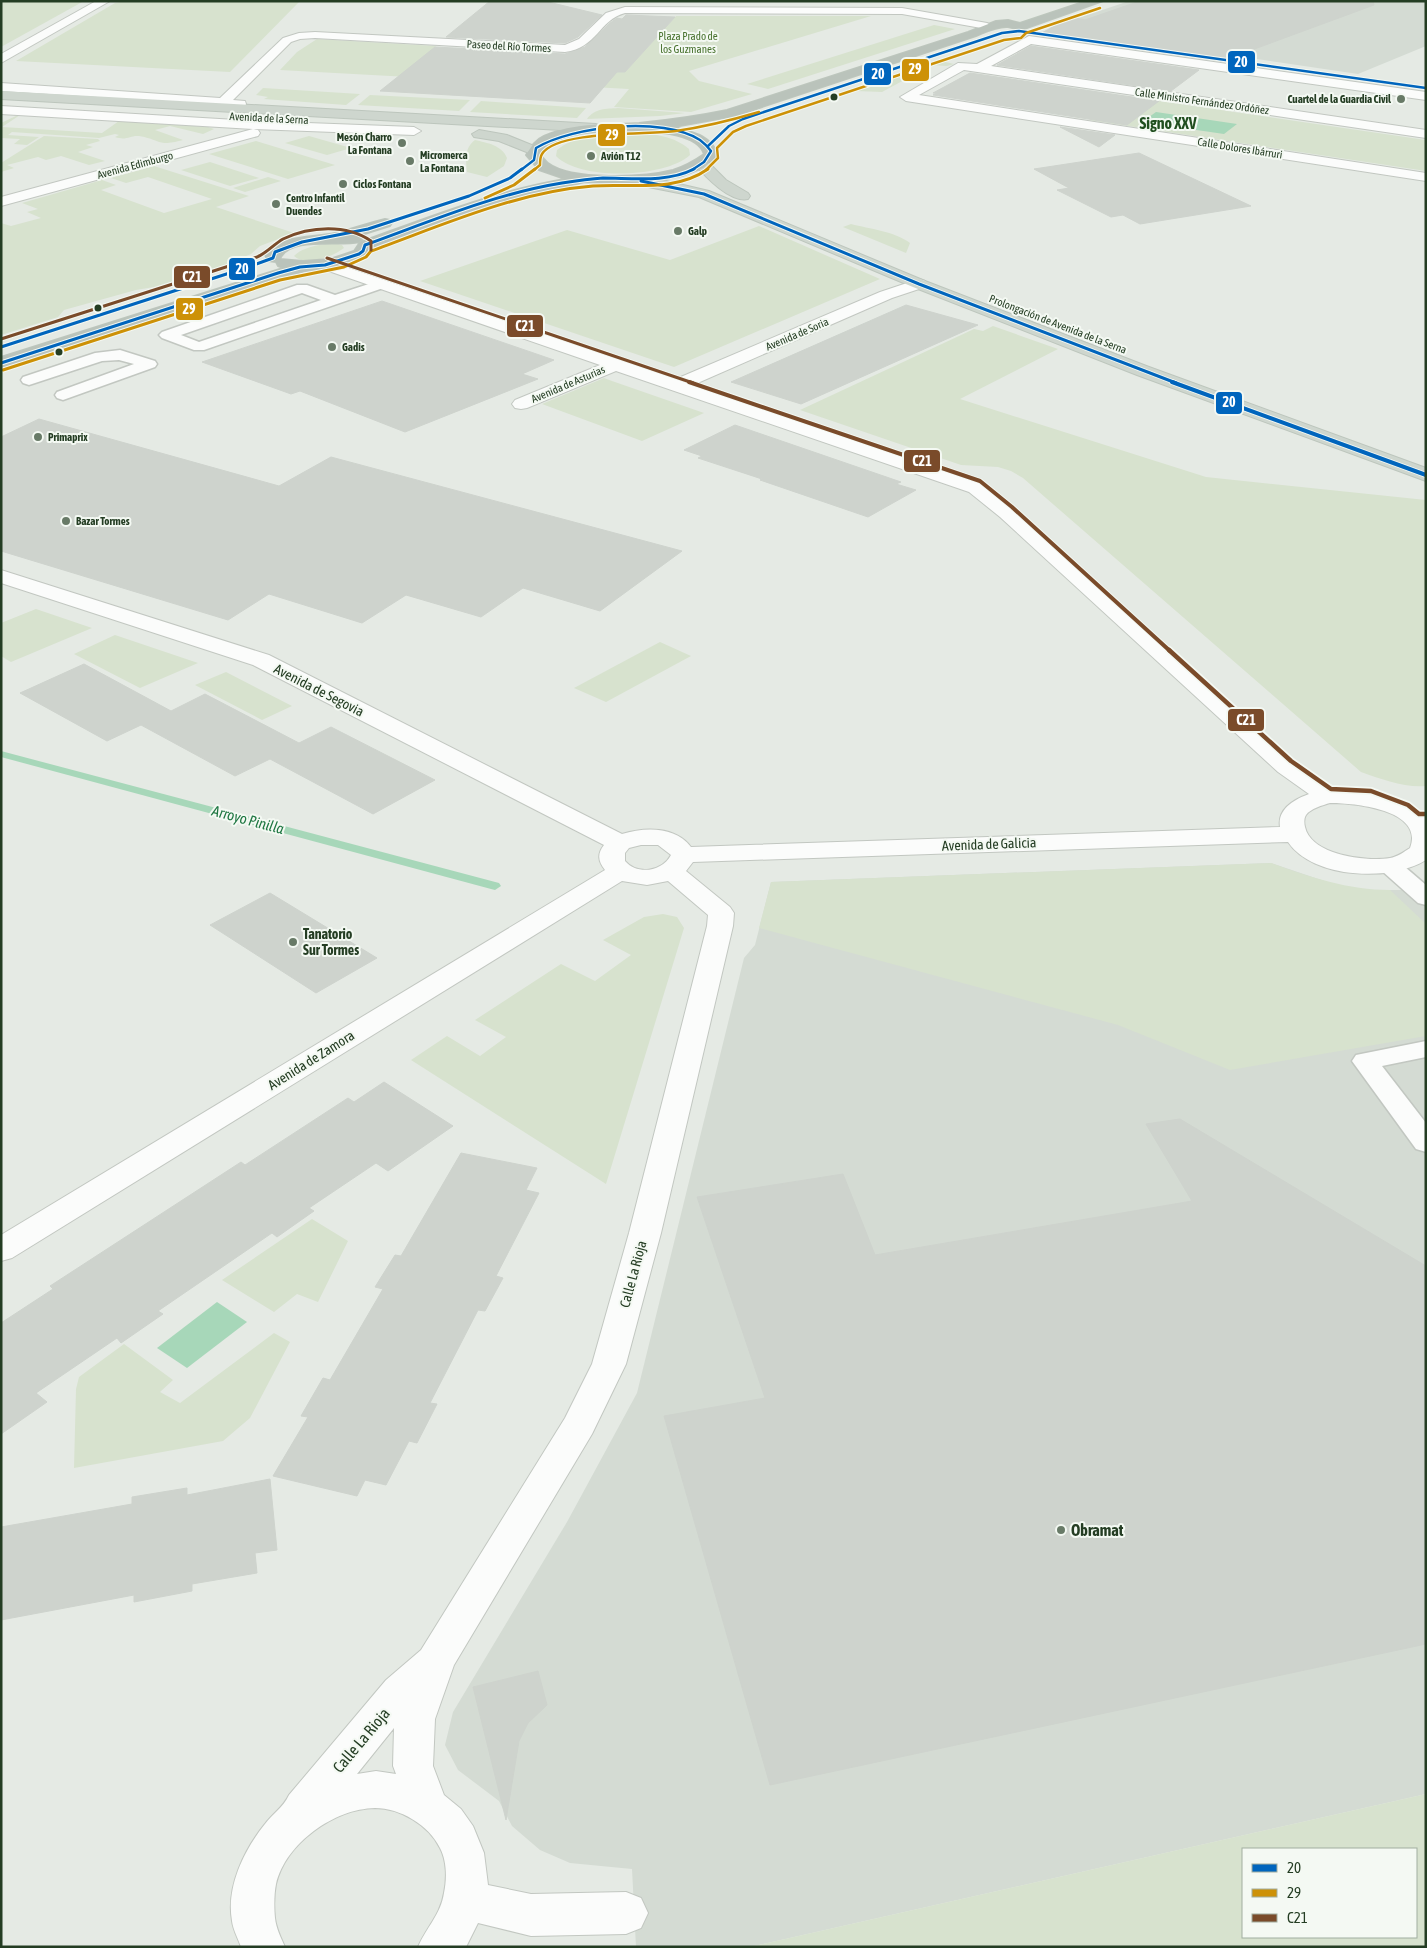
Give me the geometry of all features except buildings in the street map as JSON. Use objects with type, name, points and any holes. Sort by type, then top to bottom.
[{"type":"highway","points":[[273,258],[276,252],[287,247],[320,238],[337,237],[360,231],[480,192],[509,180],[525,169],[540,143],[554,137],[596,128],[638,127],[695,120],[730,113],[1075,1]]},
{"type":"highway","points":[[708,146],[729,126],[743,119],[993,27],[1020,29],[1098,1]]},
{"type":"highway","points":[[534,155],[540,165],[561,174],[594,179],[633,180],[677,173],[702,164],[710,155],[708,146],[694,137],[683,133],[638,127]]},
{"type":"highway","points":[[337,237],[351,239],[365,245],[517,194],[554,184],[594,179]]},
{"type":"highway","points":[[1,363],[300,267],[325,265],[359,254],[363,251],[365,245]]},
{"type":"highway","points":[[1,346],[273,258],[286,264],[300,267]]},
{"type":"main road","name":"Avenida de la Serna","points":[[1,96],[596,128]]},
{"type":"main road","name":"Avenida de la Serna","points":[[3,110],[446,129],[502,138],[534,155]]},
{"type":"main road","name":"Prolongación de Avenida de la Serna","points":[[702,164],[712,177],[726,188],[942,280],[1426,459]]},
{"type":"main road","name":"Prolongación de Avenida de la Serna","points":[[633,180],[662,184],[704,194],[919,284],[1143,371],[1426,475]]},
{"type":"street","points":[[1,59],[104,1]]},
{"type":"street","name":"Paseo del Río Tormes","points":[[223,102],[287,40],[299,36],[315,35],[545,49],[566,48],[581,43],[611,13],[625,10],[902,11],[993,27]]},
{"type":"street","points":[[1020,29],[1204,56],[1381,86],[1426,96]]},
{"type":"street","points":[[979,68],[1028,40],[1192,63],[1381,86],[1426,88]]},
{"type":"street","points":[[1176,73],[1204,56]]},
{"type":"street","name":"Calle Dolores Ibárruri","points":[[979,68],[962,66],[906,97],[1426,177]]},
{"type":"street","name":"Calle Ministro Fernández Ordóñez","points":[[979,68],[1426,134]]},
{"type":"street","points":[[1145,93],[1161,83]]},
{"type":"street","points":[[1363,100],[1381,86]]},
{"type":"street","name":"Avenida de la Serna","points":[[1,87],[223,102],[368,116]]},
{"type":"street","points":[[1103,98],[1118,89]]},
{"type":"street","name":"Avenida de la Serna","points":[[3,110],[253,126],[320,126],[414,131]]},
{"type":"street","points":[[1336,121],[1349,110]]},
{"type":"street","points":[[1067,121],[1081,112]]},
{"type":"street","name":"Avenida Edimburgo","points":[[1,194],[253,126]]},
{"type":"street","name":"Avenida Edimburgo","points":[[1,202],[264,130],[268,126]]},
{"type":"street","name":"Avenida de Asturias","points":[[325,265],[976,488],[1008,513],[1286,767],[1329,796]]},
{"type":"street","name":"Avenida de Soria","points":[[676,386],[886,295],[919,284]]},
{"type":"street","name":"Avenida de Asturias","points":[[521,404],[615,365]]},
{"type":"street","name":"Avenida de Segovia","points":[[1,576],[261,660],[620,843]]},
{"type":"street","points":[[1329,796],[1369,798],[1396,808],[1421,822],[1424,833],[1422,849],[1407,861],[1390,866],[1344,864],[1322,857],[1305,846],[1294,834],[1291,824],[1293,814],[1301,806],[1313,800],[1329,796]]},
{"type":"street","name":"Avenida de Galicia","points":[[678,863],[1294,834]]},
{"type":"street","points":[[639,837],[660,837],[677,844],[678,863],[660,876],[646,877],[621,871],[612,862],[612,852],[620,843],[639,837]]},
{"type":"street","name":"Calle La Rioja","points":[[427,1804],[413,1766],[415,1719],[436,1660],[580,1424],[609,1364],[644,1232],[720,926],[721,913],[678,863]]},
{"type":"street","name":"Avenida de Zamora","points":[[1,1250],[621,871]]},
{"type":"street","name":"Calle La Rioja","points":[[290,1824],[400,1692],[436,1660]]},
{"type":"street","points":[[263,1947],[253,1919],[254,1885],[267,1852],[290,1824],[311,1809],[334,1798],[358,1791],[383,1790],[406,1795],[427,1804],[448,1822],[462,1845],[468,1872],[466,1900],[452,1933],[440,1947]]},
{"type":"street","points":[[466,1900],[531,1915],[626,1913]]},
{"type":"lane","points":[[336,300],[302,288],[167,335],[199,347],[336,300],[381,284]]},
{"type":"lane","points":[[29,380],[100,356],[120,355],[172,337]]},
{"type":"lane","points":[[63,395],[149,364],[120,355]]},
{"type":"lane","points":[[1390,866],[1426,898]]},
{"type":"lane","points":[[1423,1135],[1365,1061],[1426,1049]]},
{"type":"shaded area","points":[[1129,1],[1426,1],[1426,46],[1358,74],[1049,28]]},
{"type":"shaded area","points":[[1156,112],[1237,124],[1224,134],[1142,122]]},
{"type":"shaded area","points":[[1271,863],[1336,885],[1369,890],[1400,890],[1426,884],[1426,1794],[750,1947],[636,1947],[632,1869],[570,1863],[540,1850],[512,1826],[499,1801],[458,1770],[445,1745],[453,1712],[567,1522],[637,1393],[744,958],[755,945],[771,882]]},
{"type":"shaded area","points":[[217,1302],[247,1322],[187,1368],[157,1348]]},
{"type":"green space","points":[[84,1],[1,47],[1,2]]},
{"type":"green space","points":[[126,1],[300,1],[230,72],[16,61],[115,3]]},
{"type":"green space","name":"Plaza Prado de los Guzmanes","points":[[676,16],[871,16],[689,71],[699,81],[752,94],[691,112],[614,107],[629,89],[280,70],[297,52],[317,39],[436,46],[420,60],[625,72]]},
{"type":"green space","points":[[934,25],[955,29],[768,89],[747,84]]},
{"type":"green space","points":[[941,61],[954,64],[947,66],[932,65],[882,92],[856,91]]},
{"type":"green space","points":[[263,88],[360,94],[346,105],[264,99],[268,97],[256,95]]},
{"type":"green space","points":[[370,95],[470,100],[459,111],[358,105]]},
{"type":"green space","points":[[1125,96],[1426,140],[1426,171],[1089,120]]},
{"type":"green space","points":[[481,101],[586,108],[577,118],[470,112]]},
{"type":"green space","points":[[618,108],[685,113],[587,119],[597,111]]},
{"type":"green space","points":[[20,115],[2,127],[102,133],[119,121],[214,129],[203,134],[170,126],[155,130],[183,140],[168,143],[139,136],[119,138],[115,137],[119,135],[115,134],[99,138],[12,132],[8,135],[39,137],[27,145],[14,144],[20,139],[1,138],[1,123]]},
{"type":"green space","points":[[614,133],[664,136],[681,143],[689,149],[690,155],[678,163],[662,168],[623,174],[584,170],[568,164],[556,156],[557,150],[577,139]]},
{"type":"green space","points":[[44,136],[98,139],[100,141],[86,145],[93,147],[78,152],[105,161],[89,165],[61,156],[46,160],[38,157],[7,165],[14,168],[1,172],[1,163]]},
{"type":"green space","points":[[309,136],[351,148],[327,155],[285,143]]},
{"type":"green space","points":[[475,140],[494,145],[502,150],[507,158],[504,166],[487,177],[467,172],[467,150]]},
{"type":"green space","points":[[256,141],[335,165],[288,179],[209,154]]},
{"type":"green space","points":[[210,162],[259,178],[230,186],[181,170]]},
{"type":"green space","points":[[154,166],[249,196],[216,207],[294,233],[260,246],[251,254],[227,264],[154,287],[136,290],[64,310],[58,317],[1,335],[1,223],[11,226],[41,218],[27,212],[38,209],[22,203],[102,180],[116,185],[101,190],[164,213],[212,199],[148,177],[126,183],[111,178]]},
{"type":"green space","points":[[268,177],[281,181],[245,192],[233,188]]},
{"type":"green space","points":[[851,224],[889,233],[904,239],[910,243],[906,253],[843,227]]},
{"type":"green space","points":[[759,226],[880,279],[674,367],[420,281],[567,230],[670,260]]},
{"type":"green space","points":[[334,243],[342,245],[344,248],[333,255],[319,260],[305,261],[294,256],[307,248]]},
{"type":"green space","points":[[993,326],[1058,349],[960,399],[1206,477],[1426,500],[1426,786],[1401,784],[1361,772],[1023,478],[1011,471],[998,467],[961,465],[800,410],[974,329],[983,331]]},
{"type":"green space","points":[[604,378],[704,413],[642,441],[542,404]]},
{"type":"green space","points":[[36,609],[92,628],[11,662],[1,656],[1,623]]},
{"type":"green space","points":[[115,635],[198,663],[140,688],[74,654]]},
{"type":"green space","points":[[660,642],[691,656],[606,702],[574,688]]},
{"type":"green space","points":[[226,672],[292,706],[262,720],[195,685]]},
{"type":"green space","points":[[1271,863],[1315,878],[1344,885],[1390,890],[1426,924],[1426,1036],[1230,1070],[1118,1025],[759,928],[771,882]]},
{"type":"green space","points":[[663,914],[677,917],[684,928],[606,1184],[411,1060],[447,1036],[480,1056],[506,1037],[475,1020],[561,964],[595,981],[631,955],[603,940],[644,917]]},
{"type":"green space","points":[[312,1219],[348,1241],[318,1302],[297,1294],[274,1312],[222,1280]]},
{"type":"green space","points":[[274,1333],[290,1342],[250,1418],[223,1441],[74,1468],[76,1389],[79,1377],[124,1344],[173,1380],[160,1392],[180,1403]]},
{"type":"green space","points":[[1426,1794],[1426,1947],[750,1947]]},
{"type":"waterway","name":"Arroyo Pinilla","points":[[1,754],[495,886]]},
{"type":"transit line","name":"29","points":[[3,370],[280,280],[344,267],[356,263],[366,257],[371,251],[508,203],[565,190],[593,186],[660,185],[693,178],[707,170],[718,158],[717,148],[733,132],[746,126],[1004,40],[1021,38],[1026,33],[1100,8]]},
{"type":"transit line","name":"20","points":[[708,146],[729,126],[743,119],[1002,33],[1019,31],[1426,88]]},
{"type":"transit line","name":"29","points":[[485,198],[514,185],[540,165],[541,155],[545,151],[569,140],[603,135],[650,134],[678,131],[759,112]]},
{"type":"transit line","name":"20","points":[[1,347],[245,268],[273,258],[275,252],[302,242],[368,229],[469,196],[510,178],[534,160],[536,148],[569,133],[616,127],[665,129],[700,140],[711,151],[704,162],[692,170],[676,175],[591,179],[562,183],[505,196],[365,245],[363,251],[359,254],[325,265],[300,267],[278,273],[1,363]]},
{"type":"transit line","name":"20","points":[[641,181],[704,194],[919,284],[1143,371],[1426,475]]},
{"type":"transit line","name":"C21","points":[[1,339],[257,257],[284,239],[307,232],[331,229],[353,232],[363,235],[371,241],[371,250]]},
{"type":"transit line","name":"C21","points":[[327,258],[980,481],[1012,507],[1291,761],[1331,789],[1371,791],[1408,805],[1419,814],[1425,814]]},
{"type":"place","name":"Cuartel de la Guardia Civil","points":[[1401,99]]},
{"type":"place","name":"Mesón Charro La Fontana","points":[[402,143]]},
{"type":"place","name":"Avión T12","points":[[591,156]]},
{"type":"place","name":"Micromerca La Fontana","points":[[410,161]]},
{"type":"place","name":"Ciclos Fontana","points":[[343,184]]},
{"type":"place","name":"Centro Infantil Duendes","points":[[276,204]]},
{"type":"place","name":"Galp","points":[[678,231]]},
{"type":"place","name":"Gadis","points":[[332,347]]},
{"type":"place","name":"Primaprix","points":[[38,437]]},
{"type":"place","name":"Bazar Tormes","points":[[66,521]]},
{"type":"place","name":"Tanatorio Sur Tormes","points":[[293,942]]},
{"type":"place","name":"Obramat","points":[[1061,1530]]},
{"type":"district","name":"Signo XXV","points":[[1168,123]]}]
